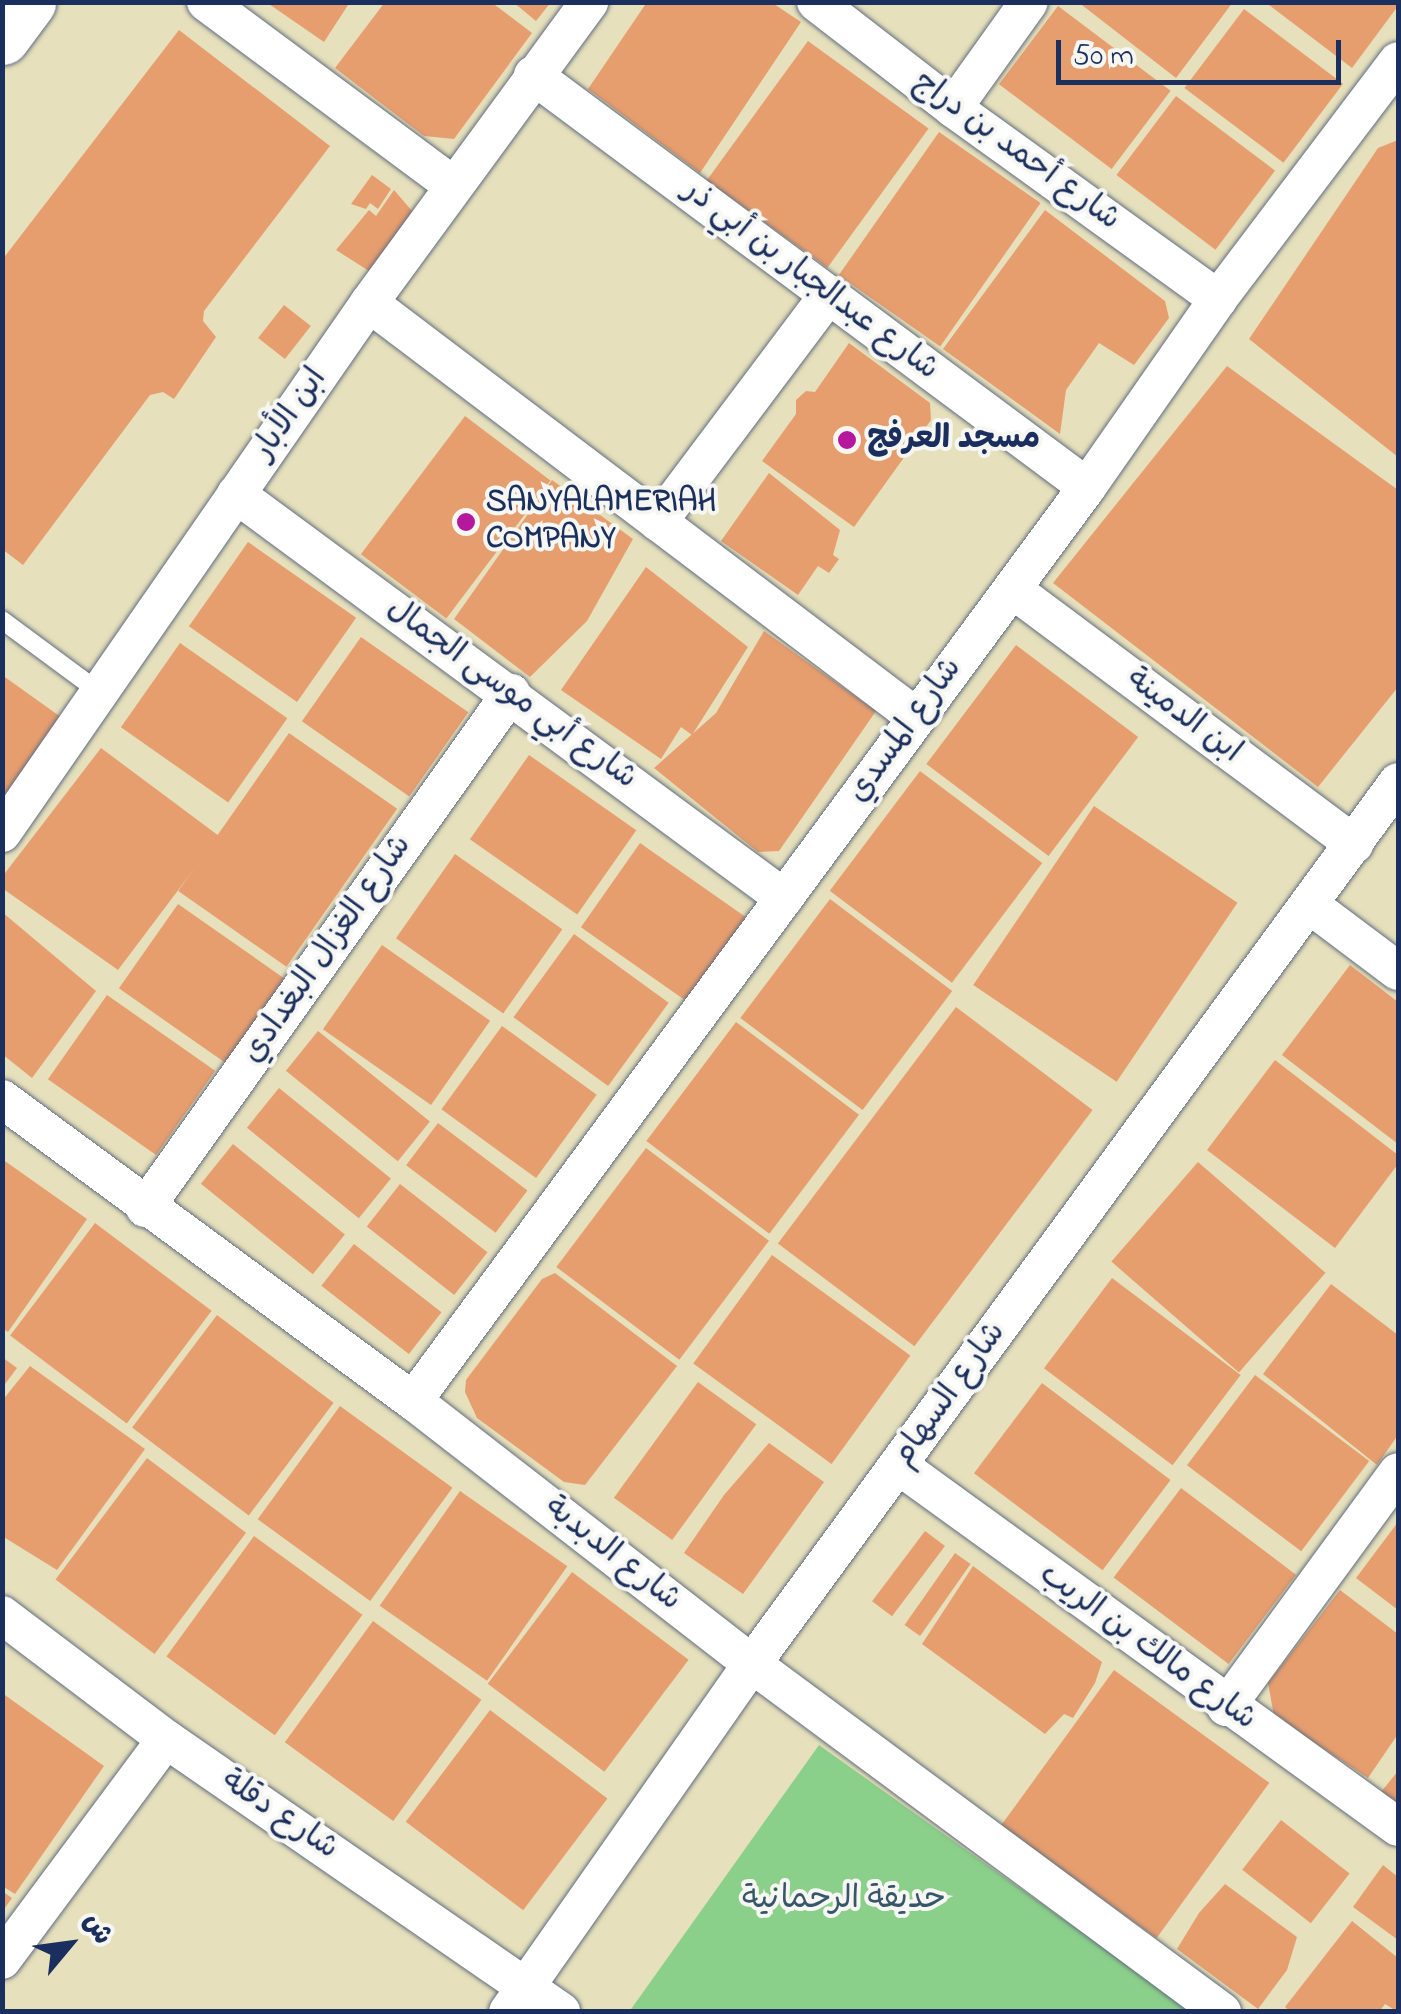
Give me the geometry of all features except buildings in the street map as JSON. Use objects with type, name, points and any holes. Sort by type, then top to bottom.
[{"type":"main road","points":[[2,38],[28,2]]},
{"type":"street","points":[[206,2],[452,186]]},
{"type":"street","name":"ابن الأبار","points":[[2,833],[102,694],[369,303],[588,2]]},
{"type":"street","name":"شارع أحمد بن دراج","points":[[816,2],[953,108],[1218,299]]},
{"type":"street","points":[[953,108],[1028,2]]},
{"type":"street","name":"شارع عبدالجبار بن أبي ذر","points":[[533,75],[1087,487]]},
{"type":"street","name":"شارع المسدي","points":[[413,1401],[1012,590],[1218,299],[1393,80]]},
{"type":"street","points":[[658,522],[829,294]]},
{"type":"street","points":[[369,303],[916,717]]},
{"type":"street","name":"شارع أبي موسى الجمال","points":[[236,494],[511,692],[784,898]]},
{"type":"street","name":"ابن الدمينة","points":[[1012,590],[1354,844]]},
{"type":"street","name":"شارع الغزال البغدادي","points":[[145,1208],[511,692]]},
{"type":"street","name":"شارع السهام","points":[[516,1998],[752,1664],[1398,782]]},
{"type":"street","points":[[1310,905],[1398,972]]},
{"type":"street","name":"شارع الدبدبة","points":[[2,1099],[145,1208],[413,1401],[752,1664],[1222,2012]]},
{"type":"street","name":"شارع مالك بن الريب","points":[[898,1465],[1226,1707],[1398,1828]]},
{"type":"street","points":[[1226,1707],[1398,1472]]},
{"type":"street","name":"شارع دقلة","points":[[2,1614],[516,1998],[561,2012]]},
{"type":"street","points":[[2,1960],[166,1739]]},
{"type":"lane","points":[[2,620],[102,694]]},
{"type":"green space","name":"حديقة الرحمانية","points":[[819,1745],[1192,2011],[629,2012]]},
{"type":"place","name":"مسجد العرفج","points":[[847,440]]},
{"type":"place","name":"SANYALAMERIAH COMPANY","points":[[466,522]]}]
